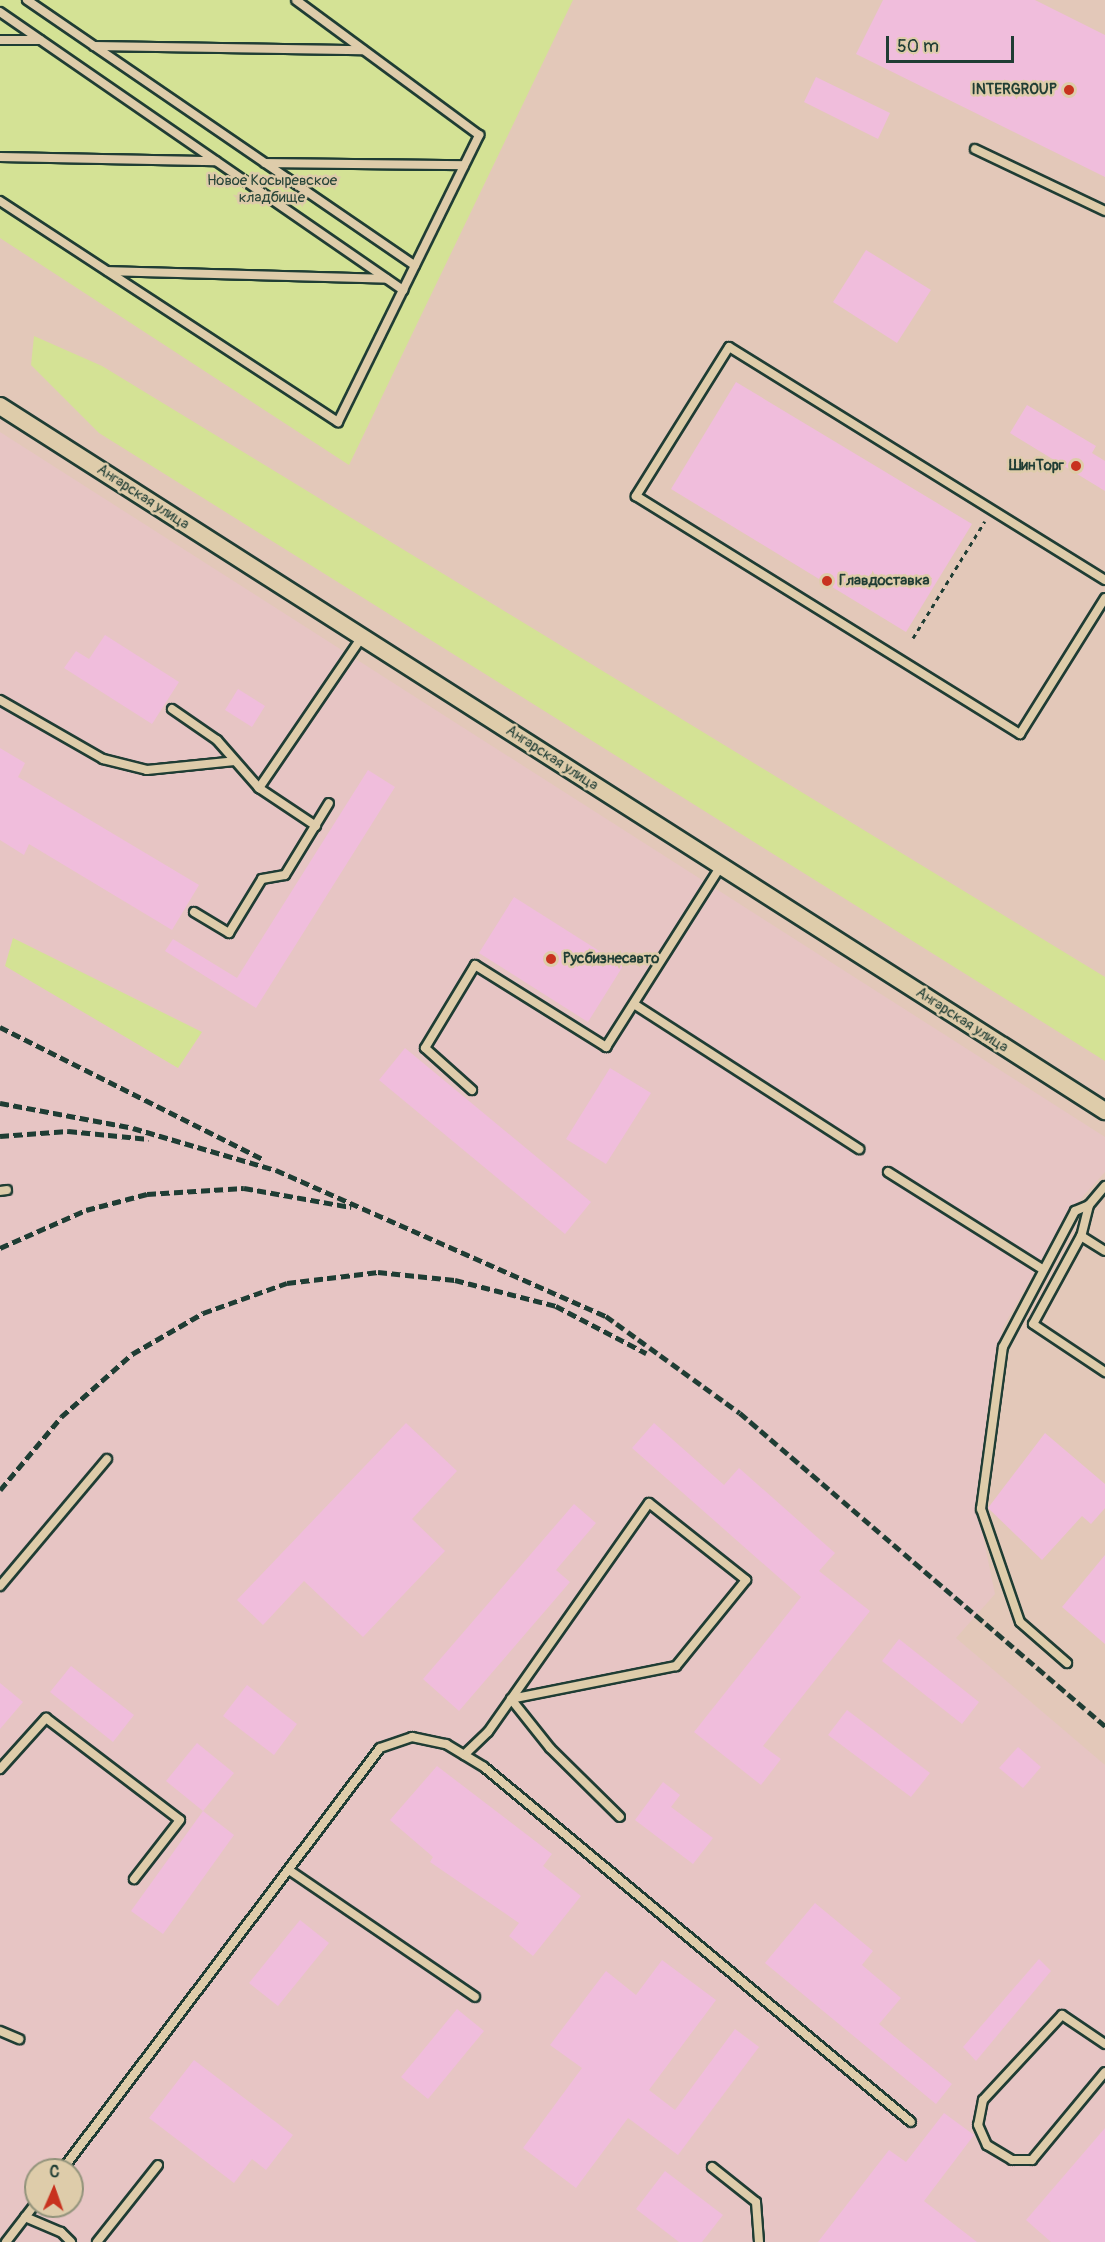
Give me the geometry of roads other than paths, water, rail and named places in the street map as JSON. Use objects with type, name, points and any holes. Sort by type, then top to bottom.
[{"type":"street","name":"Ангарская улица","points":[[0,406],[1105,1111]]},
{"type":"lane","points":[[27,0],[415,266]]},
{"type":"lane","points":[[0,201],[338,422],[479,135],[296,0]]},
{"type":"lane","points":[[0,12],[403,290]]},
{"type":"lane","points":[[0,40],[40,40]]},
{"type":"lane","points":[[94,46],[364,50]]},
{"type":"lane","points":[[975,148],[1105,211]]},
{"type":"lane","points":[[0,157],[216,161]]},
{"type":"lane","points":[[264,163],[464,165]]},
{"type":"lane","points":[[108,271],[388,279]]},
{"type":"lane","points":[[1105,580],[729,347],[636,496],[1020,734],[1105,598]]},
{"type":"lane","points":[[259,788],[362,637]]},
{"type":"lane","points":[[0,700],[103,759],[147,770],[235,761]]},
{"type":"lane","points":[[172,709],[217,740],[259,788],[316,826]]},
{"type":"lane","points":[[194,912],[229,933],[262,879],[285,875],[329,803]]},
{"type":"lane","points":[[472,1090],[424,1048],[475,965],[606,1047],[721,866]]},
{"type":"lane","points":[[634,1004],[859,1149]]},
{"type":"lane","points":[[888,1172],[1042,1269]]},
{"type":"lane","points":[[1105,1186],[1089,1205],[1081,1236],[1033,1324],[1105,1372]]},
{"type":"lane","points":[[1067,1663],[1020,1622],[981,1509],[1003,1347],[1042,1269],[1075,1211],[1089,1205]]},
{"type":"lane","points":[[1081,1236],[1105,1251]]},
{"type":"lane","points":[[0,1586],[107,1459]]},
{"type":"lane","points":[[465,1755],[512,1699],[649,1503],[746,1580],[676,1666],[512,1699]]},
{"type":"lane","points":[[512,1699],[550,1748],[620,1817]]},
{"type":"lane","points":[[0,1769],[46,1718],[180,1820],[134,1879]]},
{"type":"lane","points":[[71,2158],[380,1748],[412,1737],[446,1744],[465,1755],[911,2122]]},
{"type":"lane","points":[[289,1870],[475,1997]]},
{"type":"lane","points":[[1105,2044],[1075,2019],[1062,2015],[983,2100],[978,2125],[987,2145],[1012,2160],[1032,2160],[1105,2072]]},
{"type":"lane","points":[[0,2031],[19,2040]]},
{"type":"lane","points":[[97,2242],[158,2165]]},
{"type":"lane","points":[[712,2167],[756,2202],[759,2242]]},
{"type":"lane","points":[[6,2242],[24,2218]]},
{"type":"lane","points":[[27,2218],[62,2232],[71,2242]]},
{"type":"railway","points":[[0,1027],[263,1159]]},
{"type":"railway","points":[[0,1103],[133,1128],[276,1170],[606,1316],[740,1413],[1105,1726]]},
{"type":"railway","points":[[0,1136],[68,1131],[149,1139]]},
{"type":"railway","points":[[0,1248],[86,1210],[147,1194],[244,1188],[351,1207]]},
{"type":"railway","points":[[0,1490],[61,1417],[132,1354],[203,1313],[287,1283],[378,1272],[455,1280],[556,1306],[646,1353]]},
{"type":"place","name":"INTERGROUP","points":[[1069,90]]},
{"type":"place","name":"ШинТорг","points":[[1076,466]]},
{"type":"place","name":"Главдоставка","points":[[827,581]]},
{"type":"place","name":"Русбизнесавто","points":[[551,959]]},
{"type":"park label","name":"Новое Косыревское кладбище","points":[[272,188]]}]
